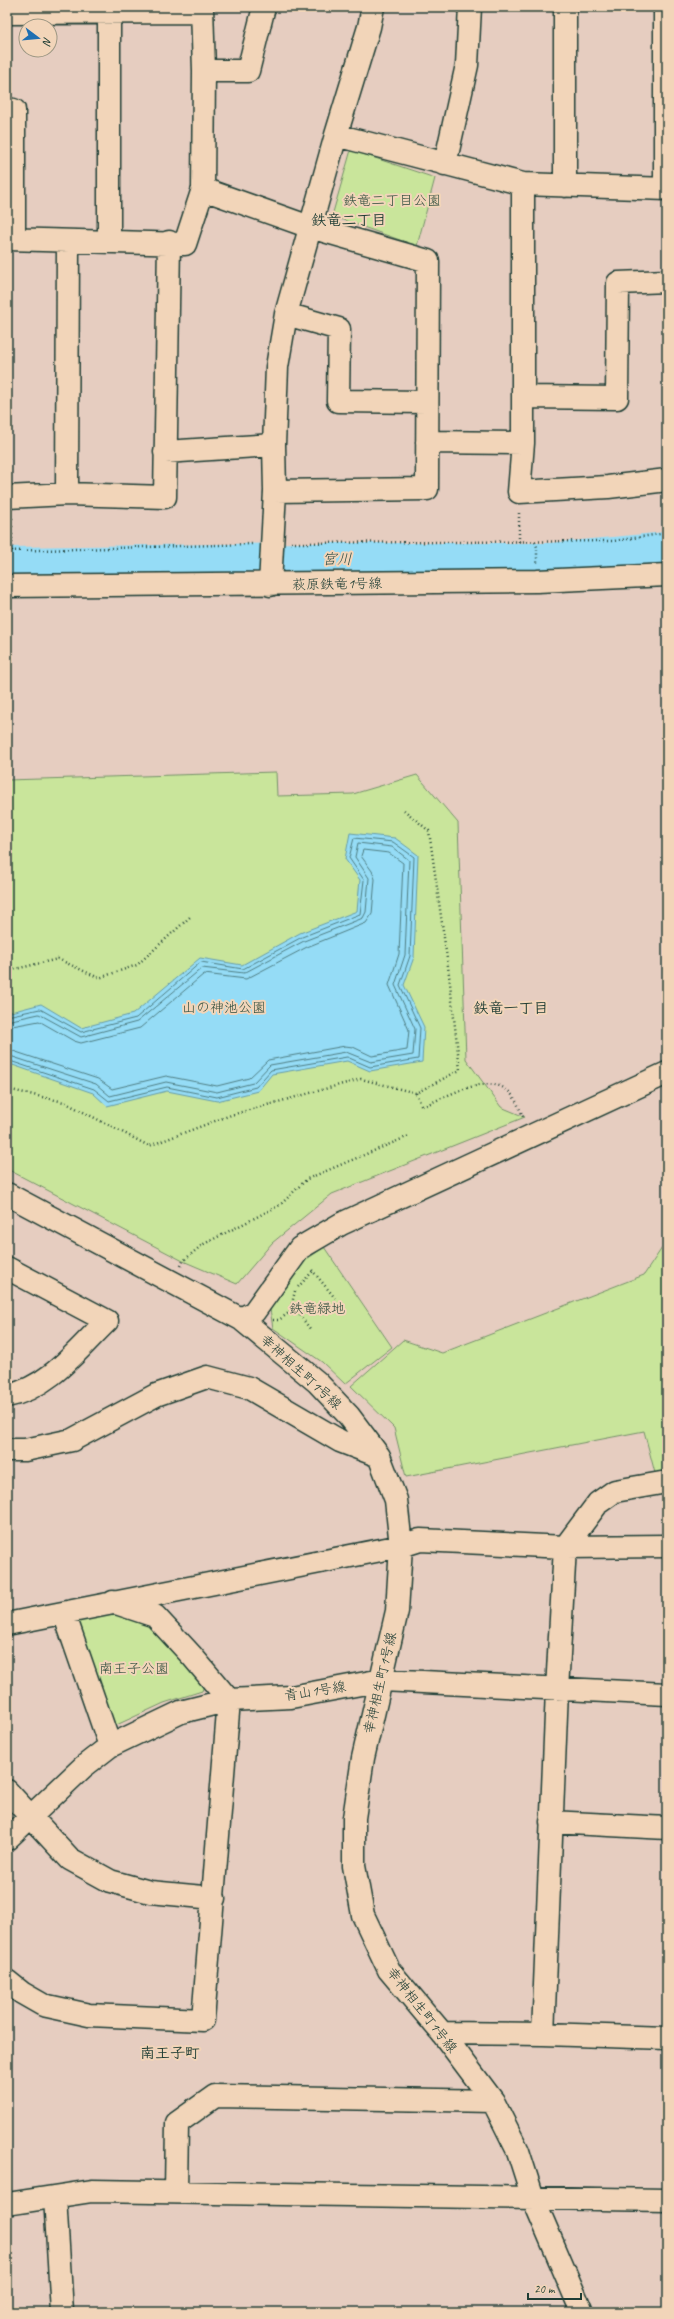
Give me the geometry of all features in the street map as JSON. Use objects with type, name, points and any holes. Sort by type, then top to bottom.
[{"type":"street","points":[[204,70],[248,71],[264,7]]},
{"type":"street","points":[[270,581],[275,492],[274,445],[276,367],[286,314],[336,135],[369,27],[373,7]]},
{"type":"street","points":[[445,164],[467,65],[470,7]]},
{"type":"street","points":[[565,7],[565,186]]},
{"type":"street","points":[[336,135],[523,184],[666,189],[665,7]]},
{"type":"street","points":[[7,13],[202,9],[204,70],[203,189],[185,244],[169,242],[68,242],[10,239],[14,110],[7,109]]},
{"type":"street","points":[[109,12],[109,241]]},
{"type":"street","points":[[523,184],[523,443],[519,492],[608,487],[667,480]]},
{"type":"street","points":[[203,189],[310,227],[428,261],[426,489],[275,492]]},
{"type":"street","points":[[67,494],[68,242]]},
{"type":"street","points":[[10,497],[67,494],[165,497],[169,242]]},
{"type":"street","points":[[523,397],[617,398],[618,283],[667,281]]},
{"type":"street","points":[[286,314],[339,329],[338,400],[426,402]]},
{"type":"street","points":[[426,442],[523,443]]},
{"type":"street","points":[[165,452],[274,445]]},
{"type":"street","name":"萩原鉄竜1号線","points":[[7,586],[270,581],[544,581],[667,575]]},
{"type":"street","points":[[241,1319],[254,1312],[300,1248],[341,1224],[532,1134],[667,1073]]},
{"type":"street","name":"幸神相生町1号線","points":[[7,1194],[241,1319],[316,1382],[349,1416],[379,1456],[396,1500],[401,1546],[397,1611],[363,1758],[354,1818],[354,1866],[363,1915],[389,1970],[442,2033],[493,2101],[518,2151],[533,2198],[582,2312]]},
{"type":"street","points":[[7,1396],[23,1393],[46,1380],[107,1321],[10,1273]]},
{"type":"street","points":[[7,1450],[25,1450],[72,1440],[156,1395],[207,1377],[248,1388],[340,1441],[379,1456]]},
{"type":"street","points":[[543,2034],[551,1822],[565,1547],[598,1503],[615,1491],[667,1482]]},
{"type":"street","points":[[7,1624],[401,1546],[420,1540],[565,1547],[667,1546]]},
{"type":"street","points":[[7,1981],[22,1993],[43,2005],[89,2015],[203,2020],[229,1700],[192,1656],[155,1616],[113,1602]]},
{"type":"street","points":[[64,1613],[110,1746]]},
{"type":"street","name":"青山1号線","points":[[7,1839],[83,1767],[110,1746],[181,1712],[229,1700],[291,1697],[382,1680],[557,1690],[667,1694]]},
{"type":"street","points":[[7,1791],[70,1859],[110,1881],[150,1892],[214,1898]]},
{"type":"street","points":[[551,1822],[667,1828]]},
{"type":"street","points":[[442,2033],[543,2034],[667,2038]]},
{"type":"street","points":[[176,2192],[177,2123],[215,2096],[493,2101]]},
{"type":"street","points":[[7,2204],[92,2191],[667,2200]]},
{"type":"street","points":[[55,2197],[62,2312]]},
{"type":"path","points":[[519,492],[519,542]]},
{"type":"path","points":[[10,497],[12,551]]},
{"type":"path","points":[[7,551],[272,548],[614,541],[667,533]]},
{"type":"path","points":[[535,542],[537,547]]},
{"type":"path","points":[[7,1089],[64,1102],[149,1146],[231,1115],[361,1079],[416,1094],[460,1070],[450,973],[429,831],[404,810]]},
{"type":"path","points":[[7,971],[58,959],[99,978],[136,965],[190,916]]},
{"type":"path","points":[[416,1094],[422,1106],[474,1086],[496,1084],[511,1093],[532,1134]]},
{"type":"path","points":[[176,1284],[183,1261],[202,1244],[280,1205],[307,1179],[409,1136]]},
{"type":"path","points":[[297,1252],[335,1298]]},
{"type":"path","points":[[311,1330],[298,1313],[290,1312],[294,1292],[313,1271]]},
{"type":"green space","name":"鉄竜二丁目公園","points":[[351,150],[435,178],[417,246],[332,216]]},
{"type":"green space","name":"山の神池公園","points":[[276,772],[277,796],[353,794],[417,775],[458,823],[466,1059],[501,1107],[525,1117],[332,1194],[272,1243],[237,1284],[183,1261],[7,1169],[7,780]]},
{"type":"green space","points":[[667,1244],[667,1475],[656,1477],[644,1431],[406,1477],[394,1428],[351,1386],[403,1340],[442,1353],[644,1275],[662,1248]]},
{"type":"green space","name":"鉄竜緑地","points":[[324,1247],[392,1347],[345,1384],[322,1362],[273,1328],[269,1303],[297,1266]]},
{"type":"green space","name":"南王子公園","points":[[105,1612],[126,1614],[152,1625],[205,1683],[202,1691],[164,1703],[110,1728],[76,1619]]},
{"type":"water","points":[[350,833],[395,838],[418,855],[414,957],[404,985],[424,1027],[422,1062],[370,1071],[347,1061],[272,1074],[258,1091],[217,1101],[167,1091],[107,1106],[93,1093],[7,1063],[7,1013],[41,1004],[81,1028],[133,1014],[200,958],[242,965],[300,933],[357,911],[360,880],[345,859]]},
{"type":"waterway","name":"宮川","points":[[7,563],[307,559],[550,559],[667,548]]},
{"type":"district","name":"鉄竜二丁目","points":[[349,220]]},
{"type":"district","name":"鉄竜一丁目","points":[[511,1008]]},
{"type":"district","name":"南王子町","points":[[170,2053]]}]
